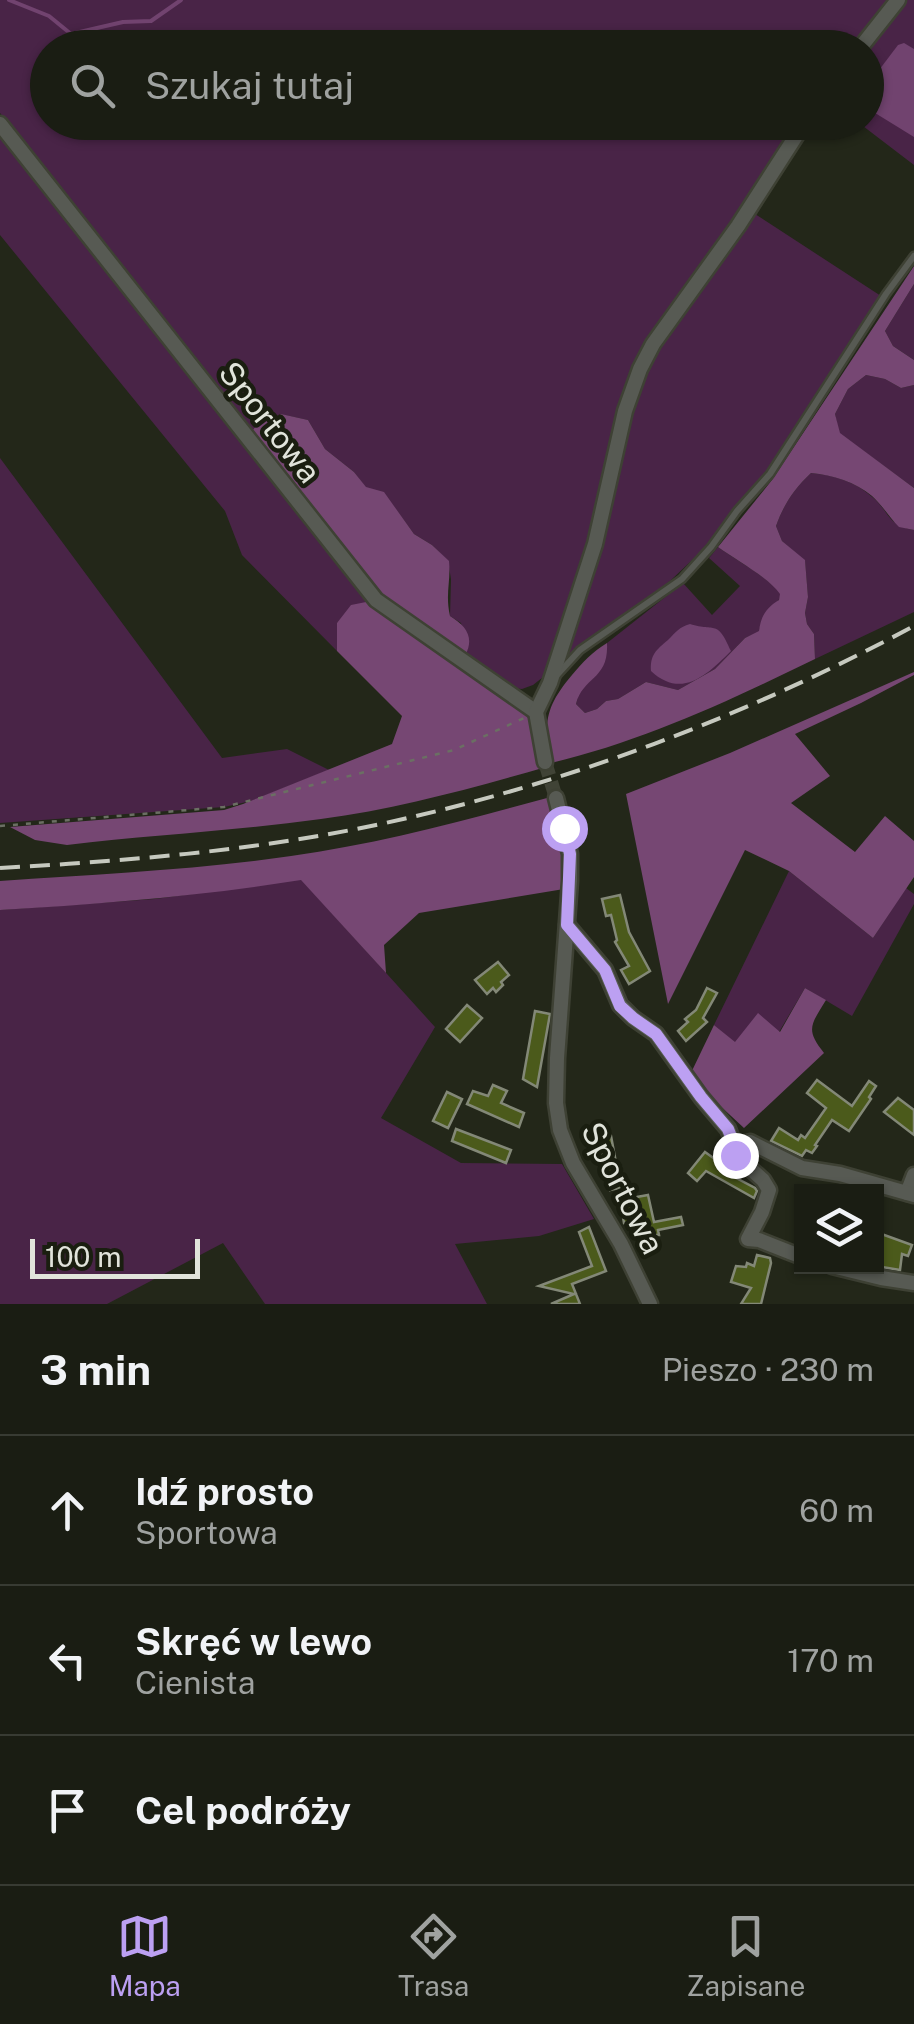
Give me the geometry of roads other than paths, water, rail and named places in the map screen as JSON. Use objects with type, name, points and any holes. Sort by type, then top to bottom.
[{"type":"street","points":[[874,30],[898,0]]},
{"type":"street","name":"Sportowa","points":[[0,124],[376,600],[536,712]]},
{"type":"street","points":[[545,762],[536,712],[550,684],[595,544],[625,412],[640,368],[793,140]]},
{"type":"street","name":"Sportowa","points":[[556,798],[570,854],[557,1058],[560,1130],[573,1164],[621,1244],[650,1304]]},
{"type":"street","points":[[567,925],[605,970],[620,1006],[656,1034],[728,1129],[735,1155],[769,1190],[748,1239],[794,1254]]},
{"type":"street","points":[[735,1147],[750,1142],[802,1168],[911,1194],[914,1175]]},
{"type":"street","points":[[865,1274],[914,1282]]},
{"type":"lane","points":[[550,684],[580,650],[682,578],[710,547],[770,474],[914,256]]},
{"type":"waterway","points":[[9,0],[49,16],[66,30]]},
{"type":"waterway","points":[[88,30],[151,21],[181,0]]},
{"type":"tunnel","points":[[545,762],[556,798]]},
{"type":"railway","points":[[0,868],[236,848],[329,834],[446,809],[652,745],[785,690],[914,626]]}]
